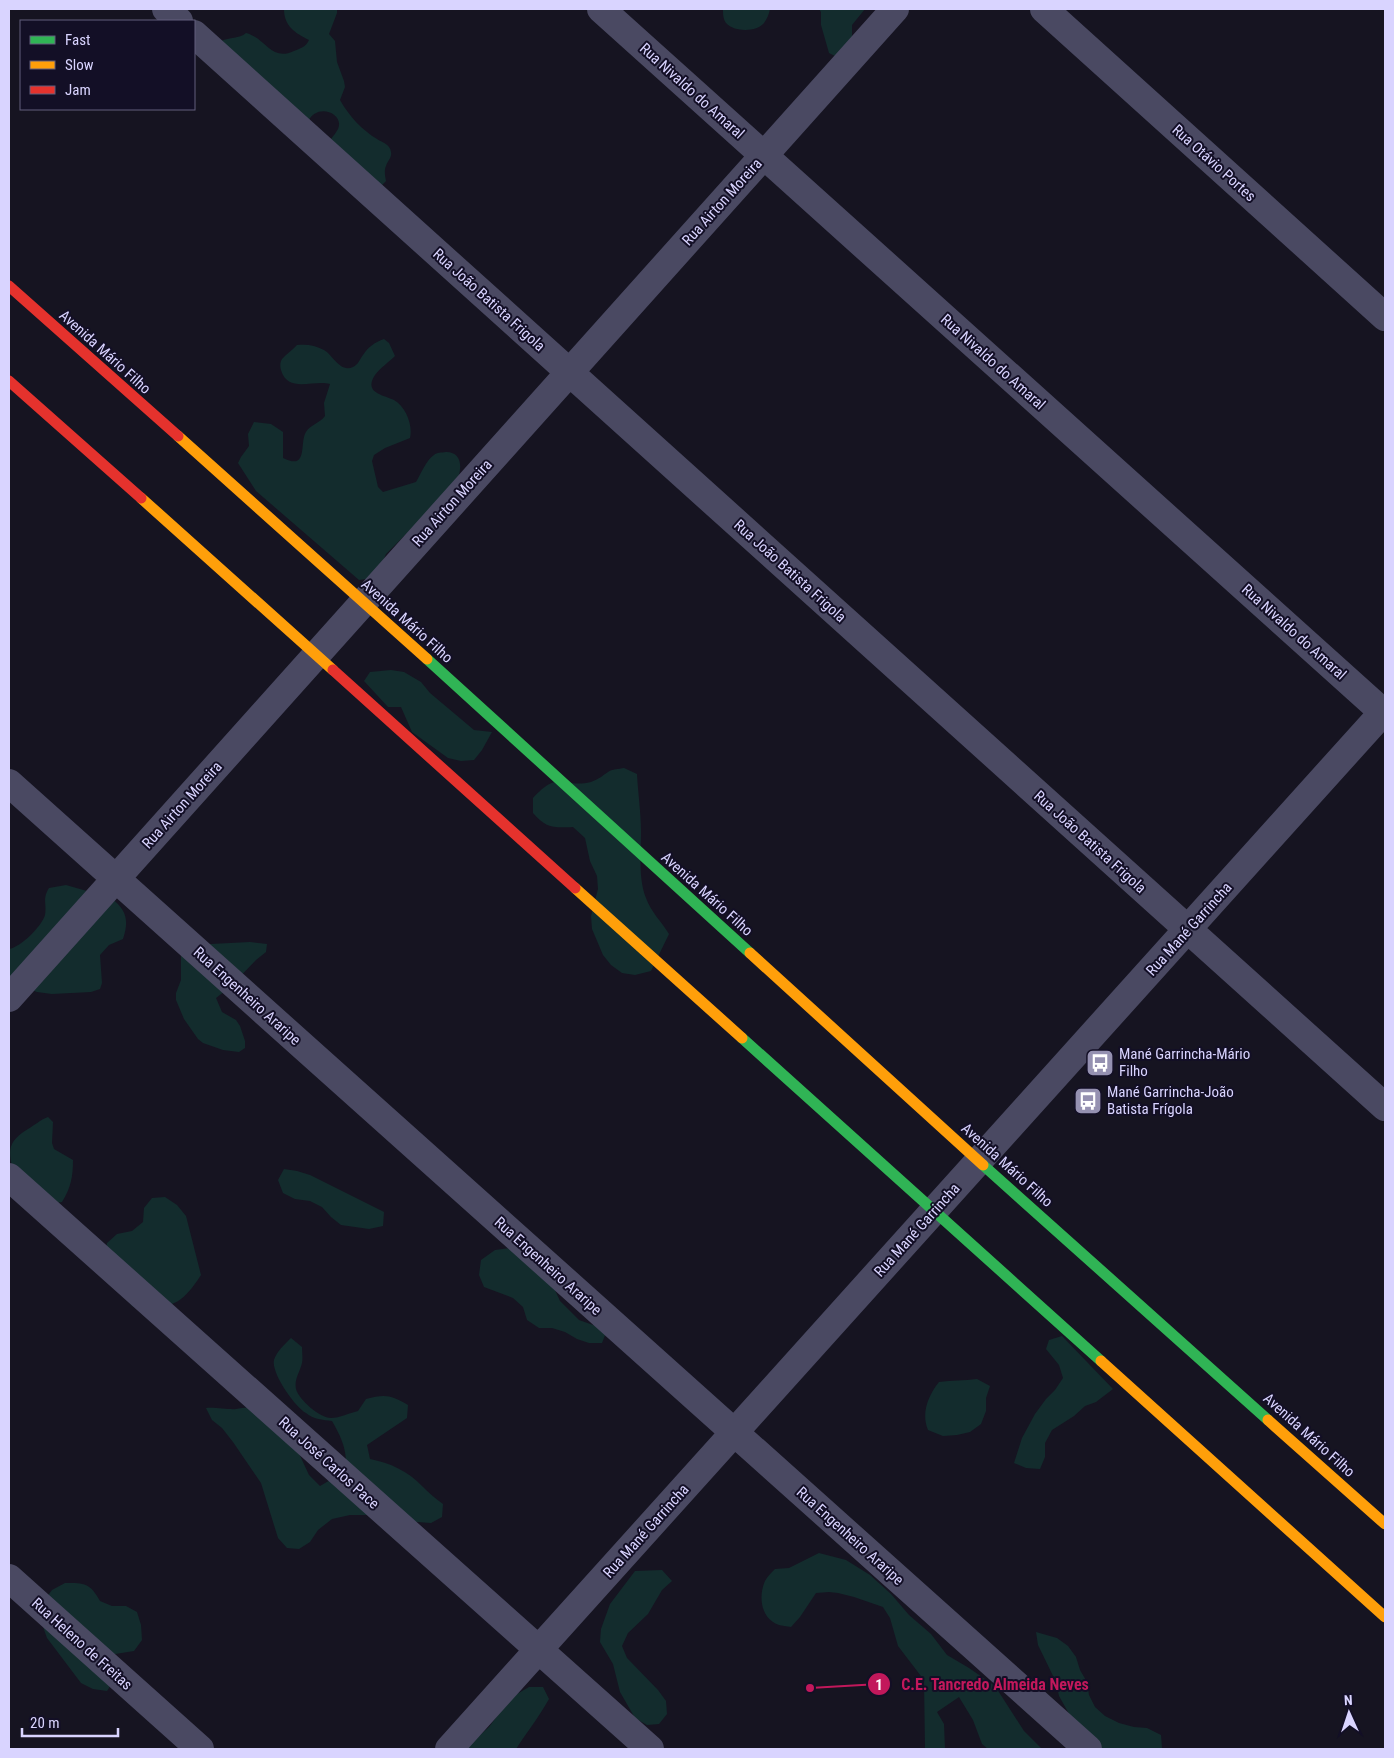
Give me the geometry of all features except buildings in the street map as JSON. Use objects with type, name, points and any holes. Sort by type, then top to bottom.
[{"type":"main road","name":"Avenida Mário Filho","points":[[9,286],[364,602],[980,1161],[1385,1524]]},
{"type":"main road","points":[[9,382],[316,655],[1385,1617]]},
{"type":"street","points":[[166,9],[178,20]]},
{"type":"street","name":"Rua Nivaldo do Amaral","points":[[601,9],[1385,712]]},
{"type":"street","name":"Rua Airton Moreira","points":[[9,998],[895,9]]},
{"type":"street","name":"Rua Otávio Portes","points":[[1044,9],[1385,317]]},
{"type":"street","name":"Rua João Batista Frigola","points":[[195,35],[1385,1107]]},
{"type":"street","name":"Rua Mané Garrincha","points":[[449,1749],[1385,712]]},
{"type":"street","name":"Rua Engenheiro Araripe","points":[[9,783],[1088,1749]]},
{"type":"street","name":"Rua José Carlos Pace","points":[[9,1177],[650,1749]]},
{"type":"street","name":"Rua Heleno de Freitas","points":[[9,1578],[200,1749]]},
{"type":"green space","points":[[284,9],[337,9],[329,34],[335,41],[337,62],[345,87],[340,100],[347,112],[361,127],[386,144],[390,149],[391,156],[385,169],[386,181],[381,186],[331,139],[338,129],[339,123],[334,114],[323,111],[317,112],[308,122],[221,41],[246,33],[259,39],[269,48],[280,54],[286,54],[301,48],[309,40],[291,28],[284,15]]},
{"type":"green space","points":[[723,9],[770,9],[766,20],[761,26],[740,30],[727,24],[724,19]]},
{"type":"green space","points":[[819,9],[865,9],[852,25],[852,39],[835,56],[829,53],[821,25],[821,12]]},
{"type":"green space","points":[[384,339],[389,343],[395,356],[375,375],[372,381],[373,390],[380,395],[394,400],[402,407],[408,417],[411,433],[410,438],[385,448],[374,455],[372,461],[378,487],[383,492],[416,482],[431,457],[438,453],[446,452],[457,456],[460,463],[460,471],[459,475],[417,528],[406,534],[386,554],[378,573],[359,580],[256,491],[238,463],[249,446],[248,434],[254,422],[271,424],[283,432],[283,458],[297,461],[302,454],[306,432],[325,416],[324,403],[330,384],[295,384],[289,382],[284,377],[281,370],[280,364],[282,359],[297,345],[311,345],[321,348],[340,366],[348,368],[356,365],[372,345]]},
{"type":"green space","points":[[391,670],[404,672],[421,682],[430,693],[474,730],[492,732],[474,760],[461,761],[448,758],[412,732],[401,707],[388,707],[364,681],[370,672]]},
{"type":"green space","points":[[624,768],[637,774],[643,890],[651,908],[669,934],[651,971],[635,975],[622,973],[611,965],[603,955],[592,929],[591,916],[598,889],[597,876],[590,861],[585,838],[573,827],[550,826],[542,822],[533,813],[533,798],[550,784],[562,781],[574,783],[591,782],[610,771]]},
{"type":"green space","points":[[66,885],[111,898],[120,907],[125,916],[126,927],[123,939],[109,945],[100,955],[102,983],[100,989],[91,992],[52,994],[37,992],[23,987],[9,986],[9,949],[25,940],[40,925],[45,915],[45,898],[49,888]]},
{"type":"green space","points":[[250,942],[267,944],[266,952],[216,998],[222,1012],[236,1020],[240,1026],[245,1041],[245,1048],[239,1052],[223,1050],[203,1043],[184,1019],[176,1000],[176,993],[181,980],[181,954],[191,945]]},
{"type":"green space","points":[[48,1117],[53,1122],[52,1143],[54,1149],[73,1160],[72,1177],[68,1192],[62,1202],[56,1203],[14,1176],[10,1154],[10,1149],[15,1139]]},
{"type":"green space","points":[[284,1169],[310,1175],[384,1212],[383,1226],[369,1229],[341,1225],[322,1207],[310,1201],[295,1199],[283,1193],[278,1180]]},
{"type":"green space","points":[[165,1197],[177,1205],[186,1216],[201,1275],[189,1292],[171,1305],[144,1312],[132,1306],[123,1294],[105,1257],[107,1243],[117,1234],[132,1231],[143,1222],[144,1208],[152,1198]]},
{"type":"green space","points":[[510,1248],[554,1288],[560,1301],[579,1320],[607,1330],[602,1343],[589,1343],[552,1328],[539,1328],[527,1320],[523,1307],[513,1298],[484,1287],[479,1275],[481,1260],[495,1250]]},
{"type":"green space","points":[[1062,1336],[1113,1389],[1096,1402],[1085,1406],[1074,1416],[1052,1430],[1045,1443],[1045,1457],[1040,1469],[1026,1468],[1014,1463],[1022,1438],[1035,1414],[1063,1378],[1059,1365],[1046,1349],[1049,1340]]},
{"type":"green space","points":[[291,1338],[302,1347],[302,1361],[296,1379],[296,1389],[305,1403],[321,1415],[334,1418],[358,1411],[366,1399],[378,1396],[392,1397],[408,1405],[407,1418],[367,1445],[370,1459],[392,1465],[411,1476],[443,1504],[442,1517],[431,1523],[404,1521],[377,1515],[350,1515],[332,1519],[318,1530],[310,1542],[299,1549],[287,1548],[278,1538],[261,1483],[233,1442],[222,1428],[212,1420],[206,1408],[233,1409],[254,1407],[296,1447],[309,1475],[320,1486],[332,1479],[346,1460],[343,1445],[332,1421],[312,1417],[301,1410],[285,1389],[276,1373],[274,1360],[281,1348]]},
{"type":"green space","points":[[977,1379],[990,1386],[986,1398],[986,1411],[981,1424],[970,1432],[957,1435],[943,1436],[928,1430],[925,1417],[927,1405],[939,1382]]},
{"type":"green space","points":[[819,1553],[846,1560],[870,1575],[891,1594],[909,1615],[931,1634],[947,1655],[995,1686],[1024,1731],[1042,1749],[988,1749],[982,1744],[973,1720],[959,1697],[937,1712],[944,1724],[945,1749],[925,1749],[924,1680],[898,1646],[890,1618],[883,1607],[838,1593],[816,1593],[791,1627],[779,1625],[768,1618],[763,1607],[762,1594],[769,1575],[775,1569],[789,1568]]},
{"type":"green space","points":[[662,1570],[672,1581],[662,1590],[648,1614],[628,1633],[622,1646],[627,1658],[666,1701],[667,1714],[659,1724],[647,1725],[635,1718],[620,1692],[613,1664],[600,1642],[601,1629],[610,1604],[635,1571]]},
{"type":"green space","points":[[65,1583],[86,1585],[90,1587],[100,1601],[112,1606],[126,1606],[137,1612],[141,1625],[142,1640],[134,1651],[109,1655],[114,1680],[107,1691],[93,1689],[81,1683],[47,1638],[42,1624],[43,1602],[52,1590]]},
{"type":"green space","points":[[1036,1632],[1057,1638],[1068,1646],[1076,1657],[1095,1707],[1105,1716],[1119,1723],[1147,1728],[1161,1735],[1162,1748],[1095,1749],[1072,1719],[1059,1696],[1056,1682],[1038,1645]]},
{"type":"green space","points":[[529,1687],[543,1687],[549,1699],[516,1749],[459,1749],[478,1737],[489,1727],[506,1704],[517,1694]]},
{"type":"traffic: fast","points":[[427,659],[750,953]]},
{"type":"traffic: fast","points":[[742,1038],[1101,1361]]},
{"type":"traffic: fast","points":[[983,1165],[1268,1420]]},
{"type":"traffic: slow","points":[[178,436],[427,659]]},
{"type":"traffic: slow","points":[[141,498],[333,670]]},
{"type":"traffic: slow","points":[[575,888],[742,1038]]},
{"type":"traffic: slow","points":[[750,953],[983,1165]]},
{"type":"traffic: slow","points":[[1101,1361],[1385,1617]]},
{"type":"traffic: slow","points":[[1268,1420],[1385,1524]]},
{"type":"traffic: jam","points":[[9,286],[178,436]]},
{"type":"traffic: jam","points":[[9,381],[141,498]]},
{"type":"traffic: jam","points":[[333,670],[575,888]]},
{"type":"place","name":"Mané Garrincha-Mário Filho","points":[[1100,1063]]},
{"type":"place","name":"Mané Garrincha-João Batista Frígola","points":[[1088,1101]]},
{"type":"place","name":"C.E. Tancredo Almeida Neves","points":[[810,1688]]}]
